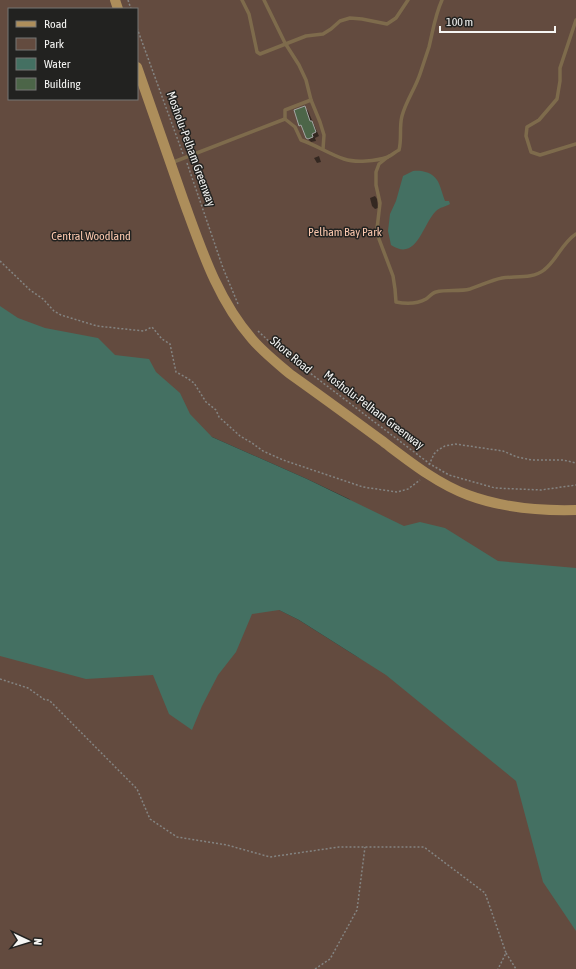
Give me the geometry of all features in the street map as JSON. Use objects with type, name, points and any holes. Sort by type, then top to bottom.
[{"type":"main road","name":"Shore Road","points":[[138,70],[204,256],[218,288],[252,339],[290,374],[425,473],[449,487],[490,502],[511,506],[557,511],[576,510]]},
{"type":"lane","points":[[242,0],[249,14],[257,52],[260,54],[306,36],[323,34],[331,29],[340,20],[362,18],[387,24],[396,18],[408,0]]},
{"type":"lane","points":[[264,0],[285,43],[306,80],[311,100],[324,135],[323,149]]},
{"type":"lane","points":[[442,0],[437,9],[420,75],[410,95],[402,118],[399,150],[379,164],[376,172],[376,185],[380,202],[377,228],[379,239],[393,276],[396,302],[405,304],[424,300],[435,292],[468,289],[500,278],[532,275],[543,271],[551,263],[565,242],[576,234]]},
{"type":"lane","points":[[576,20],[560,68],[560,81],[557,99],[539,120],[527,127],[526,136],[531,152],[540,155],[576,144]]},
{"type":"lane","points":[[285,119],[285,110],[311,100]]},
{"type":"lane","points":[[285,119],[295,127],[301,140],[345,159],[378,159],[389,156]]},
{"type":"lane","points":[[170,163],[285,119]]},
{"type":"path","name":"Mosholu-Pelham Greenway","points":[[138,31],[185,158],[223,268],[238,304]]},
{"type":"path","points":[[0,261],[30,290],[43,299],[54,311],[61,315],[97,326],[134,330],[144,330],[152,327],[162,339],[170,344],[176,372],[194,383],[206,402],[216,410],[219,417],[240,436],[263,451],[282,460],[363,487],[397,492],[414,486],[422,478]]},
{"type":"path","name":"Mosholu-Pelham Greenway","points":[[256,329],[273,345],[430,464],[449,476],[495,488],[541,490],[576,485]]},
{"type":"path","points":[[430,464],[434,454],[438,450],[445,446],[455,444],[503,451],[517,457],[532,460],[564,460],[576,462]]},
{"type":"path","points":[[0,679],[28,688],[45,700],[49,700],[137,789],[150,819],[177,838],[228,845],[270,857],[340,847],[424,848],[484,893],[506,953],[516,969]]},
{"type":"path","points":[[316,969],[330,959],[357,910],[365,847]]},
{"type":"path","points":[[498,969],[506,953]]},
{"type":"green space","name":"Pelham Bay Park","points":[[0,0],[576,0],[576,610],[398,546],[349,499],[212,437],[0,357]]},
{"type":"green space","points":[[0,540],[214,577],[299,620],[356,656],[469,716],[576,824],[576,969],[0,969]]},
{"type":"water","points":[[413,171],[426,172],[435,177],[445,201],[449,201],[450,204],[436,211],[418,240],[413,245],[407,249],[400,249],[391,245],[388,231],[390,214],[396,201],[403,176]]},
{"type":"water","points":[[0,306],[18,318],[45,328],[98,338],[115,355],[149,359],[156,372],[180,393],[190,414],[212,437],[307,479],[404,526],[420,522],[445,528],[498,561],[576,568],[576,931],[543,882],[516,781],[386,675],[299,620],[279,610],[252,614],[236,652],[218,675],[202,706],[192,730],[169,714],[153,675],[86,679],[0,656]]},
{"type":"building","points":[[305,106],[310,121],[312,121],[316,132],[312,134],[313,137],[308,139],[306,138],[301,125],[299,126],[294,110]]},
{"type":"park label","name":"Central Woodland","points":[[91,236]]}]
